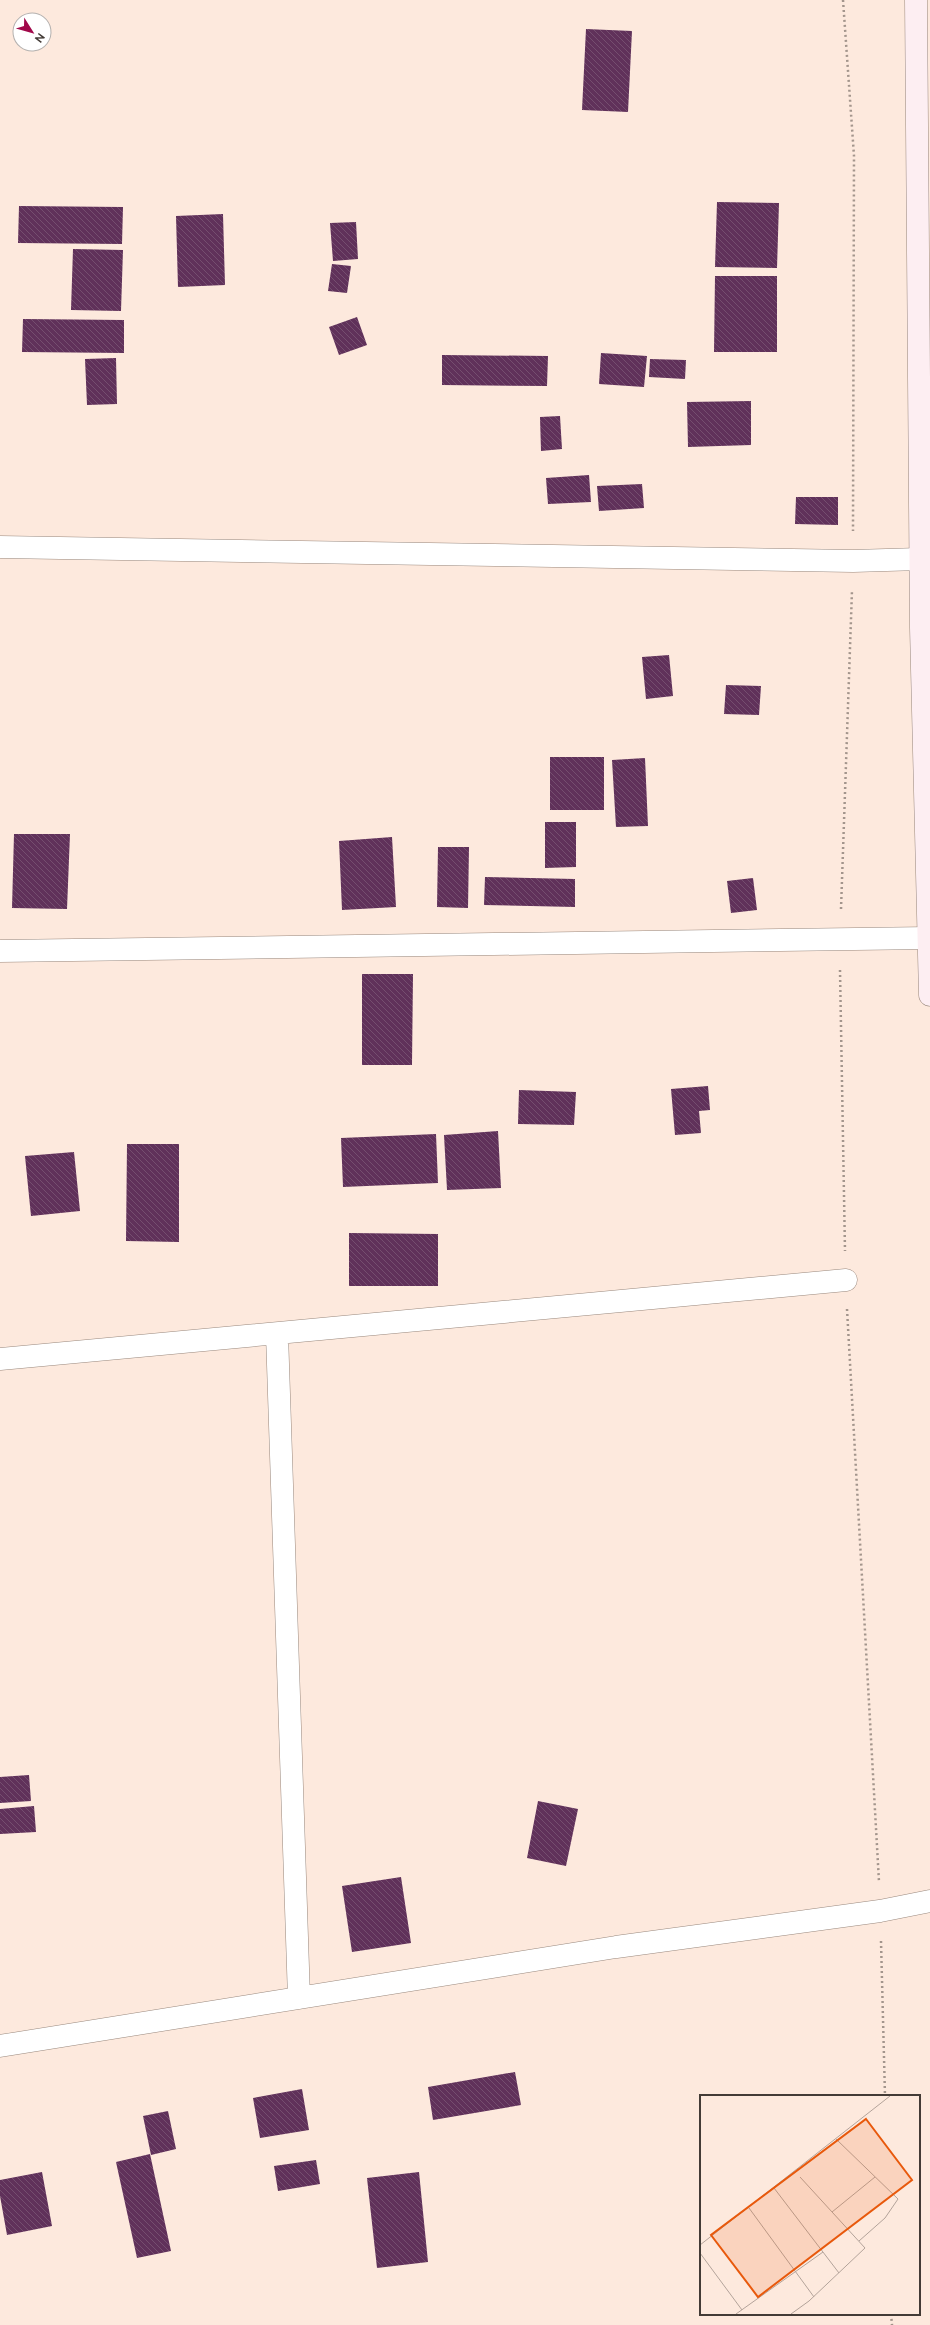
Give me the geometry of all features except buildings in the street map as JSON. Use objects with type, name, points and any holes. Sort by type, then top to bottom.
[{"type":"main road","points":[[916,0],[920,559],[930,995]]},
{"type":"street","points":[[0,547],[853,561],[920,559]]},
{"type":"street","points":[[0,951],[929,938]]},
{"type":"street","points":[[0,1359],[846,1280]]},
{"type":"street","points":[[277,1334],[299,1998]]},
{"type":"street","points":[[0,2046],[616,1947],[880,1911],[930,1901]]},
{"type":"path","points":[[843,0],[854,156],[853,561],[839,940],[846,1280],[880,1911],[885,2095]]},
{"type":"path","points":[[891,2315],[892,2325]]}]
